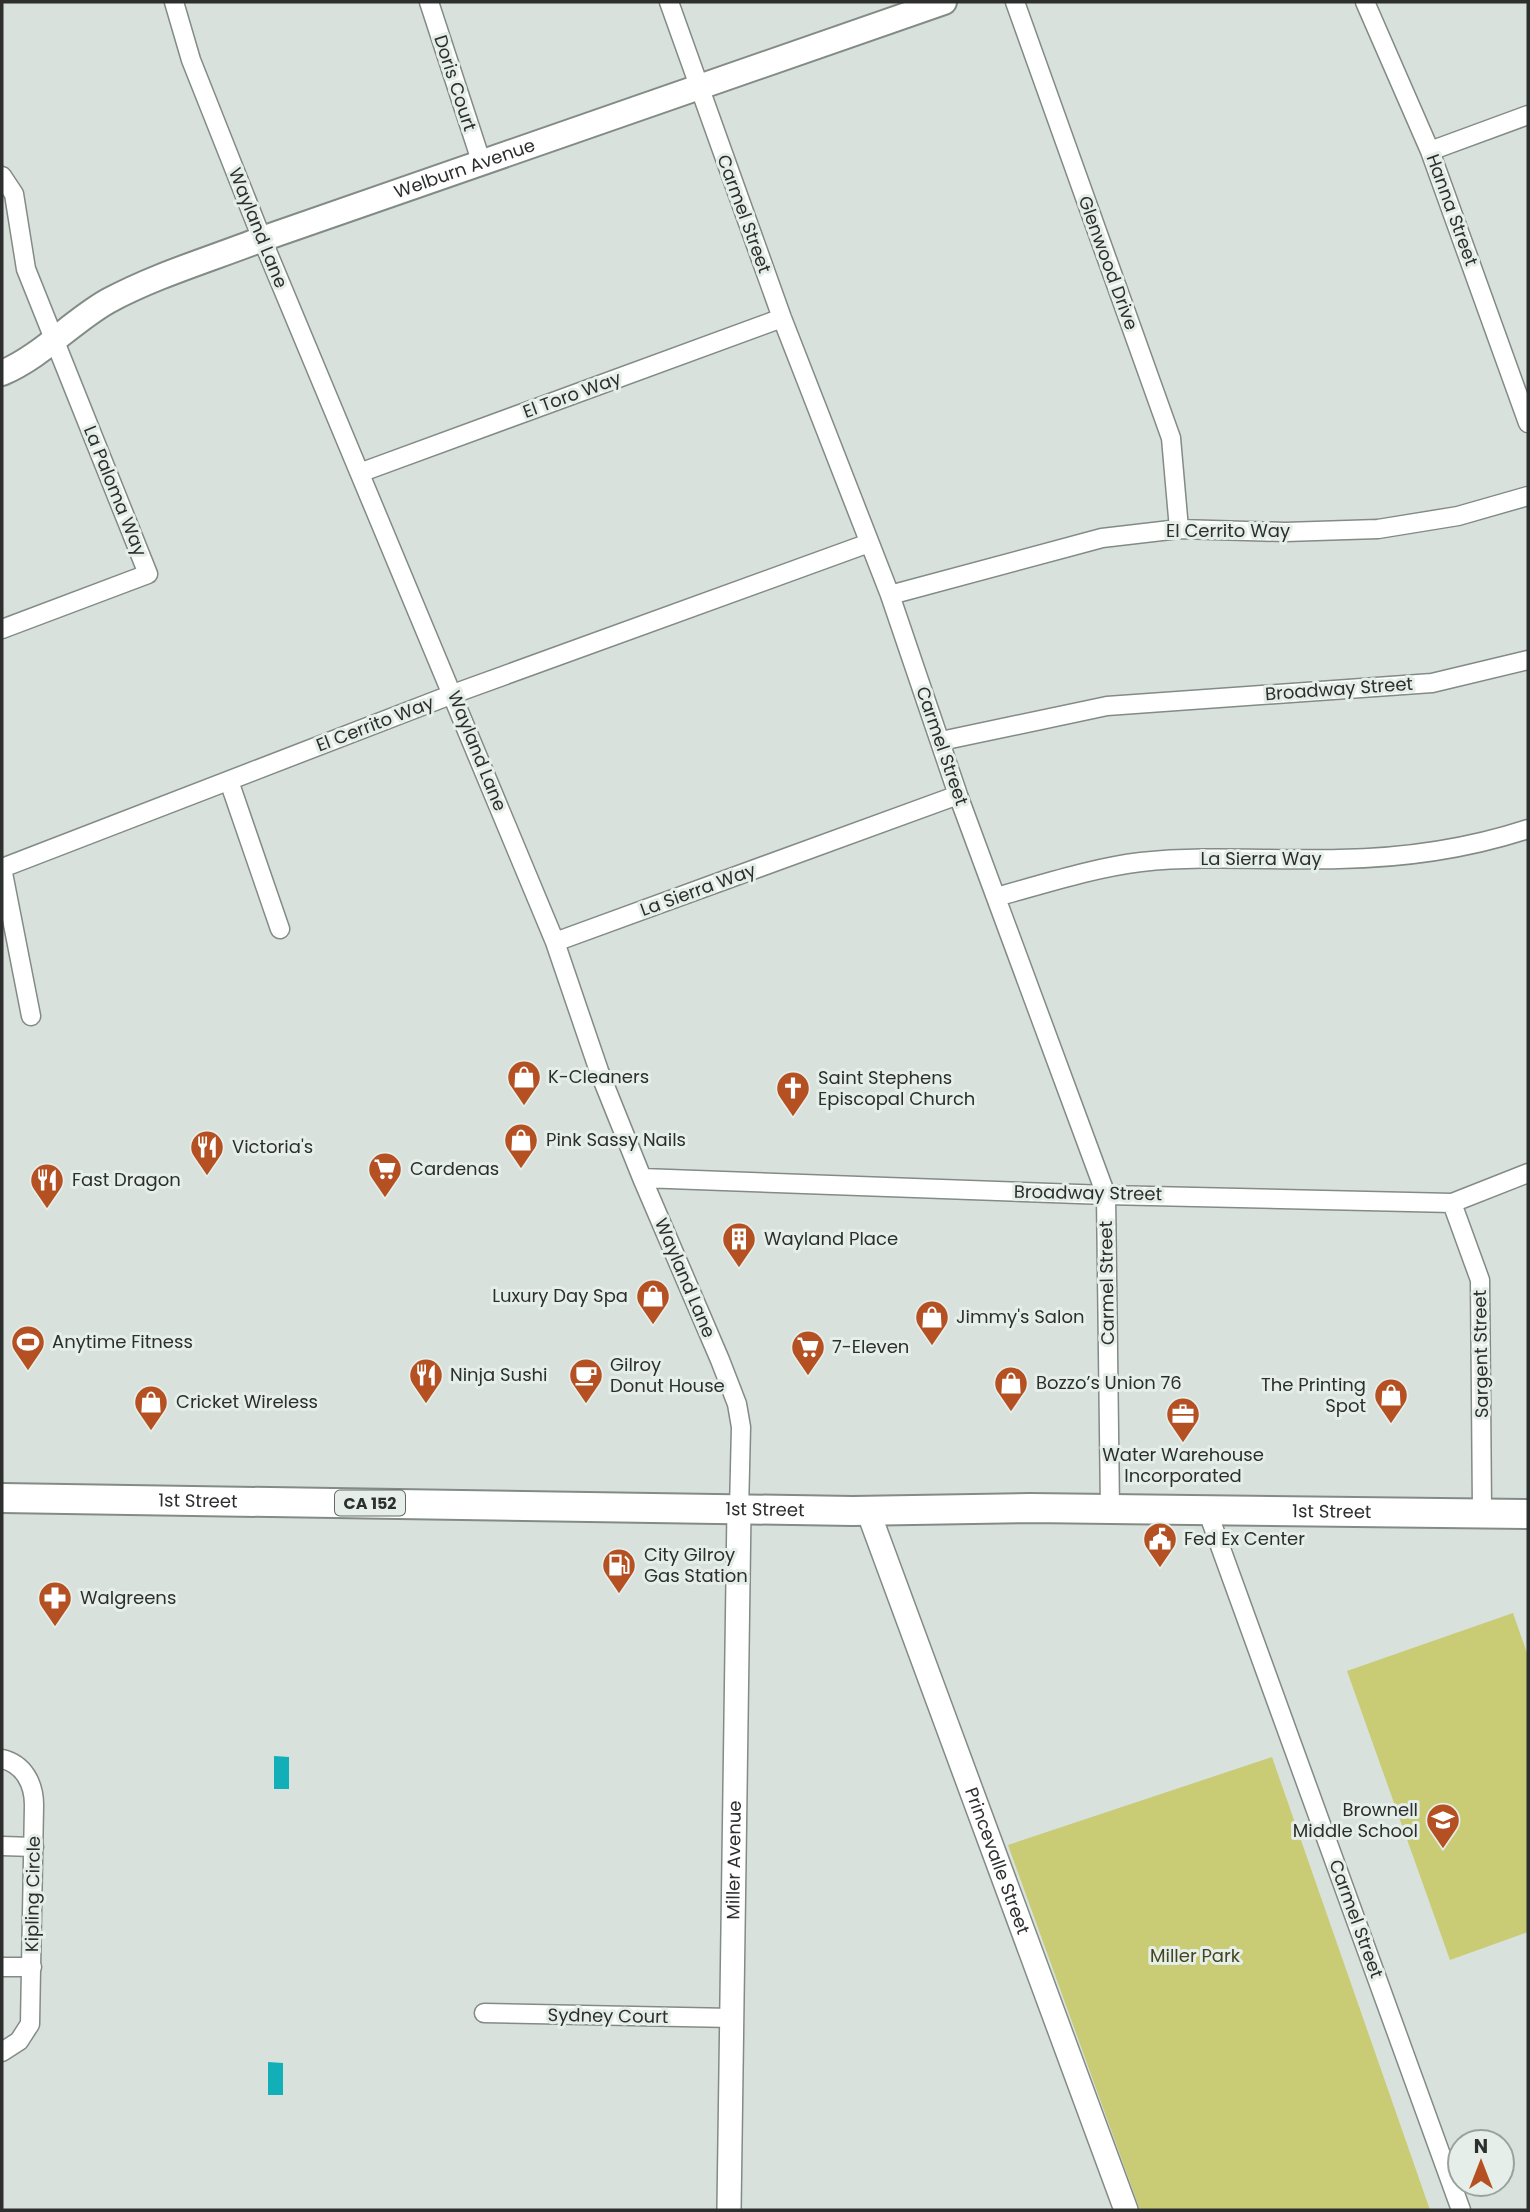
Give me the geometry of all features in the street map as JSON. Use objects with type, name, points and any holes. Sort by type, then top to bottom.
[{"type":"main road","name":"Welburn Avenue","points":[[2,373],[54,341],[108,302],[262,239],[482,164],[931,4]]},
{"type":"main road","name":"1st Street","points":[[2,1498],[739,1510],[1110,1509],[1482,1511],[1528,1514]]},
{"type":"street","name":"Wayland Lane","points":[[174,2],[191,61],[262,239],[362,472],[555,942],[599,1071],[737,1404],[741,1427],[739,1510]]},
{"type":"street","name":"Doris Court","points":[[429,2],[482,164]]},
{"type":"street","name":"Carmel Street","points":[[668,2],[782,318],[890,595],[958,795],[1106,1195],[1110,1509]]},
{"type":"street","name":"Glenwood Drive","points":[[1016,2],[1171,438],[1179,528]]},
{"type":"street","name":"Hanna Street","points":[[1369,3],[1430,151],[1528,423]]},
{"type":"street","points":[[1430,151],[1528,115]]},
{"type":"street","points":[[2,176],[14,194],[26,269],[54,341]]},
{"type":"street","name":"El Toro Way","points":[[362,472],[782,318]]},
{"type":"street","name":"La Paloma Way","points":[[2,629],[148,574],[54,341]]},
{"type":"street","name":"El Cerrito Way","points":[[890,595],[1102,538],[1179,528],[1285,532],[1378,529],[1458,516],[1528,496]]},
{"type":"street","name":"El Cerrito Way","points":[[2,868],[453,694],[869,543]]},
{"type":"street","name":"Broadway Street","points":[[941,741],[1107,706],[1432,683],[1528,660]]},
{"type":"street","points":[[229,781],[279,929]]},
{"type":"street","name":"La Sierra Way","points":[[555,942],[958,795]]},
{"type":"street","name":"La Sierra Way","points":[[996,897],[1082,873],[1140,862],[1341,859],[1418,854],[1492,841],[1528,829]]},
{"type":"street","points":[[2,868],[31,1016]]},
{"type":"street","name":"Broadway Street","points":[[642,1178],[1106,1195],[1452,1203],[1528,1173]]},
{"type":"street","name":"Sargent Street","points":[[1452,1203],[1480,1280],[1482,1511]]},
{"type":"street","name":"Miller Avenue","points":[[729,2210],[739,1510]]},
{"type":"street","name":"Carmel Street","points":[[1207,1510],[1461,2210]]},
{"type":"street","name":"Princevalle Street","points":[[868,1511],[1126,2210]]},
{"type":"street","name":"Kipling Circle","points":[[2,1759],[16,1765],[32,1786],[34,1847],[30,2024],[19,2041],[2,2052]]},
{"type":"street","points":[[2,1846],[34,1847]]},
{"type":"street","points":[[2,1967],[32,1967]]},
{"type":"street","name":"Sydney Court","points":[[484,2013],[732,2018]]},
{"type":"green space","points":[[1513,1613],[1528,1656],[1528,1932],[1450,1960],[1347,1671]]},
{"type":"green space","name":"Miller Park","points":[[1272,1757],[1430,2210],[1140,2210],[1008,1845]]},
{"type":"water","points":[[274,1756],[289,1757],[289,1789],[274,1789]]},
{"type":"water","points":[[268,2062],[283,2063],[283,2095],[268,2095]]},
{"type":"place","name":"K-Cleaners","points":[[524,1107]]},
{"type":"place","name":"Saint Stephens Episcopal Church","points":[[793,1118]]},
{"type":"place","name":"Pink Sassy Nails","points":[[521,1170]]},
{"type":"place","name":"Victoria's","points":[[207,1177]]},
{"type":"place","name":"Cardenas","points":[[385,1199]]},
{"type":"place","name":"Fast Dragon","points":[[47,1210]]},
{"type":"place","name":"Wayland Place","points":[[739,1269]]},
{"type":"place","name":"Luxury Day Spa","points":[[653,1326]]},
{"type":"place","name":"Jimmy's Salon","points":[[932,1347]]},
{"type":"place","name":"Anytime Fitness","points":[[28,1372]]},
{"type":"place","name":"7-Eleven","points":[[808,1377]]},
{"type":"place","name":"Ninja Sushi","points":[[426,1405]]},
{"type":"place","name":"Gilroy Donut House","points":[[586,1405]]},
{"type":"place","name":"Bozzo’s Union 76","points":[[1011,1413]]},
{"type":"place","name":"The Printing Spot","points":[[1391,1425]]},
{"type":"place","name":"Cricket Wireless","points":[[151,1432]]},
{"type":"place","name":"Water Warehouse Incorporated","points":[[1183,1444]]},
{"type":"place","name":"Fed Ex Center","points":[[1160,1569]]},
{"type":"place","name":"City Gilroy Gas Station","points":[[619,1595]]},
{"type":"place","name":"Walgreens","points":[[55,1628]]},
{"type":"place","name":"Brownell Middle School","points":[[1443,1850]]}]
